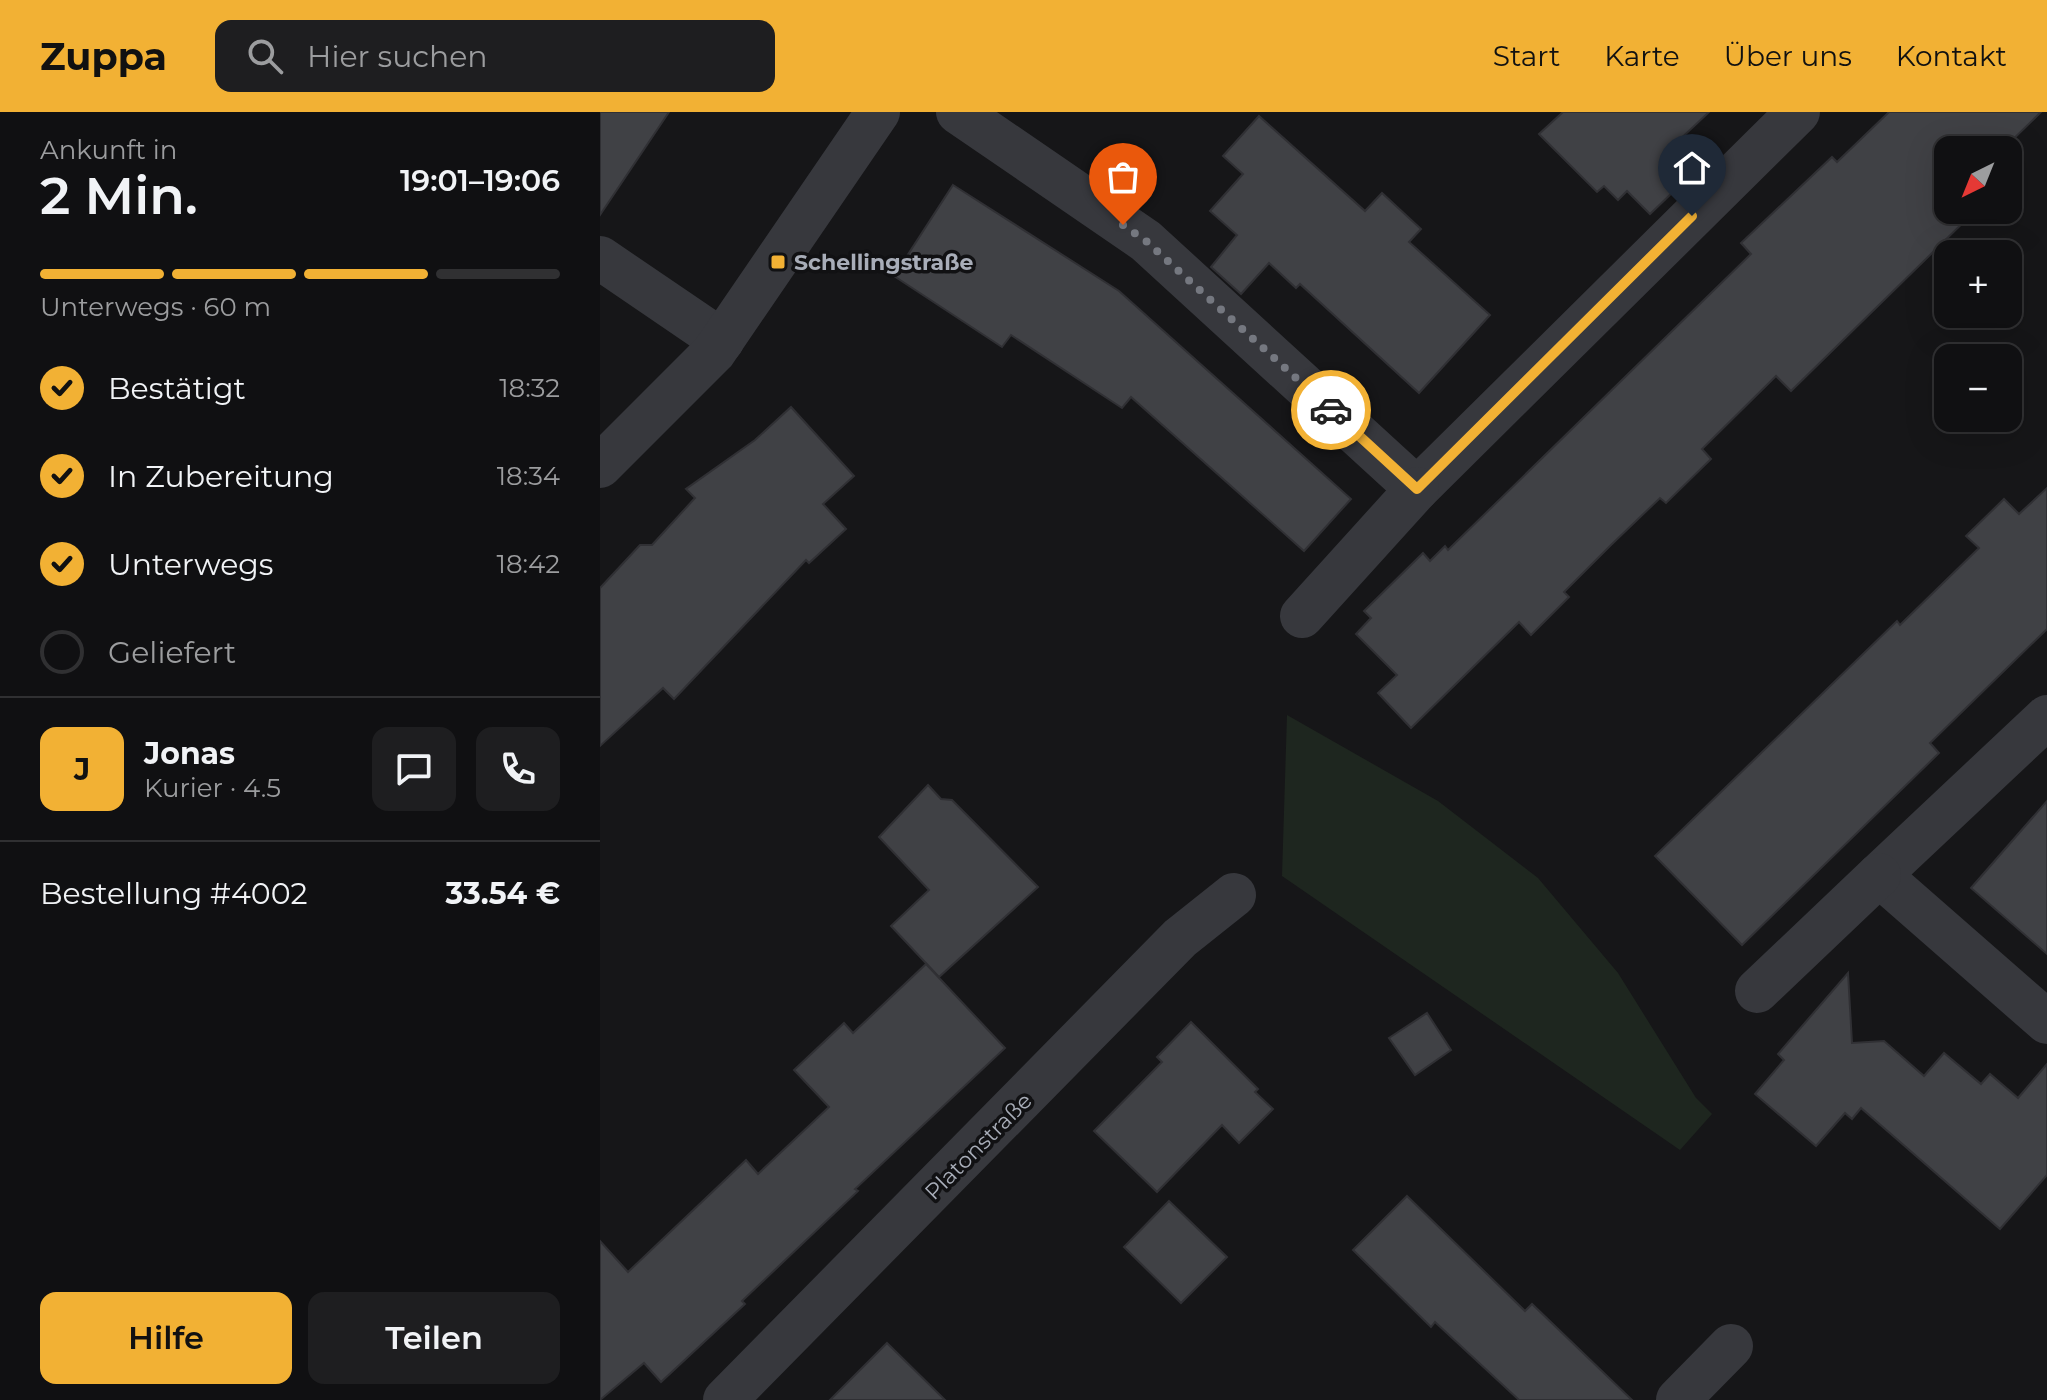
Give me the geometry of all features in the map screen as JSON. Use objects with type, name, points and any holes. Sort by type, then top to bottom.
[{"type":"street","points":[[600,466],[722,341],[878,112]]},
{"type":"street","points":[[958,112],[1146,241],[1417,489]]},
{"type":"street","points":[[1302,616],[1417,489],[1798,112]]},
{"type":"street","points":[[600,258],[722,341]]},
{"type":"street","points":[[1757,991],[2047,717]]},
{"type":"street","points":[[1879,875],[2047,1022]]},
{"type":"street","name":"Platonstraße","points":[[725,1400],[1180,938],[1234,895]]},
{"type":"street","points":[[1678,1400],[1731,1346]]},
{"type":"shaded area","points":[[1287,715],[1438,801],[1538,878],[1618,973],[1696,1098],[1712,1114],[1680,1150],[1282,876]]},
{"type":"building","points":[[600,112],[669,112],[600,215]]},
{"type":"building","points":[[1563,112],[1709,112],[1675,144],[1698,168],[1650,214],[1627,191],[1618,200],[1604,186],[1597,192],[1539,134]]},
{"type":"building","points":[[1889,112],[2041,112],[2016,136],[1934,136],[1934,224],[1962,224],[1945,240],[1934,240],[1934,251],[1791,391],[1776,376],[1702,449],[1711,459],[1666,503],[1660,498],[1611,545],[1564,592],[1569,597],[1531,635],[1519,622],[1411,728],[1378,693],[1397,675],[1356,634],[1371,618],[1364,611],[1423,553],[1430,561],[1445,546],[1448,550],[1751,254],[1741,243],[1832,157],[1837,162]]},
{"type":"building","points":[[1259,116],[1365,211],[1382,193],[1421,229],[1409,242],[1490,315],[1419,393],[1300,284],[1296,288],[1269,263],[1241,294],[1211,267],[1237,235],[1210,211],[1243,174],[1223,156]]},
{"type":"building","points":[[953,185],[1119,291],[1351,499],[1304,551],[1131,397],[1122,408],[1011,335],[1002,347],[894,276]]},
{"type":"building","points":[[791,407],[854,476],[823,504],[846,529],[809,563],[806,560],[674,699],[663,688],[600,746],[600,588],[640,545],[652,545],[695,498],[686,489],[755,440]]},
{"type":"building","points":[[2047,488],[2047,629],[1930,743],[1939,753],[1742,945],[1655,856],[1897,621],[1900,625],[1979,548],[1966,536],[2004,499],[2019,514]]},
{"type":"building","points":[[928,785],[941,799],[952,800],[1038,887],[939,977],[891,926],[929,890],[879,837]]},
{"type":"building","points":[[2047,801],[2047,954],[1971,888]]},
{"type":"building","points":[[926,964],[1005,1048],[855,1189],[858,1191],[742,1301],[745,1304],[661,1382],[644,1363],[600,1400],[600,1241],[628,1272],[746,1160],[758,1174],[829,1107],[794,1070],[844,1023],[853,1033]]},
{"type":"building","points":[[1848,973],[1852,1043],[1884,1041],[1924,1076],[1944,1053],[1981,1084],[1990,1074],[2018,1098],[2047,1064],[2047,1175],[2000,1229],[1861,1108],[1852,1119],[1845,1113],[1816,1146],[1755,1094],[1784,1060],[1778,1054]]},
{"type":"building","points":[[1427,1013],[1451,1050],[1415,1075],[1389,1038]]},
{"type":"building","points":[[1191,1022],[1258,1089],[1255,1092],[1273,1109],[1239,1143],[1222,1125],[1157,1192],[1094,1131],[1162,1062],[1157,1057]]},
{"type":"building","points":[[1407,1196],[1525,1311],[1532,1304],[1632,1400],[1519,1400],[1435,1322],[1431,1327],[1353,1250]]},
{"type":"building","points":[[1169,1201],[1227,1257],[1181,1303],[1124,1247]]},
{"type":"building","points":[[887,1343],[945,1400],[830,1400]]},
{"type":"way so far","points":[[1123,225],[1146,241],[1331,410]]},
{"type":"place","name":"Schellingstraße","points":[[778,262]]},
{"type":"route","points":[[1331,410],[1417,489],[1692,216]]}]
